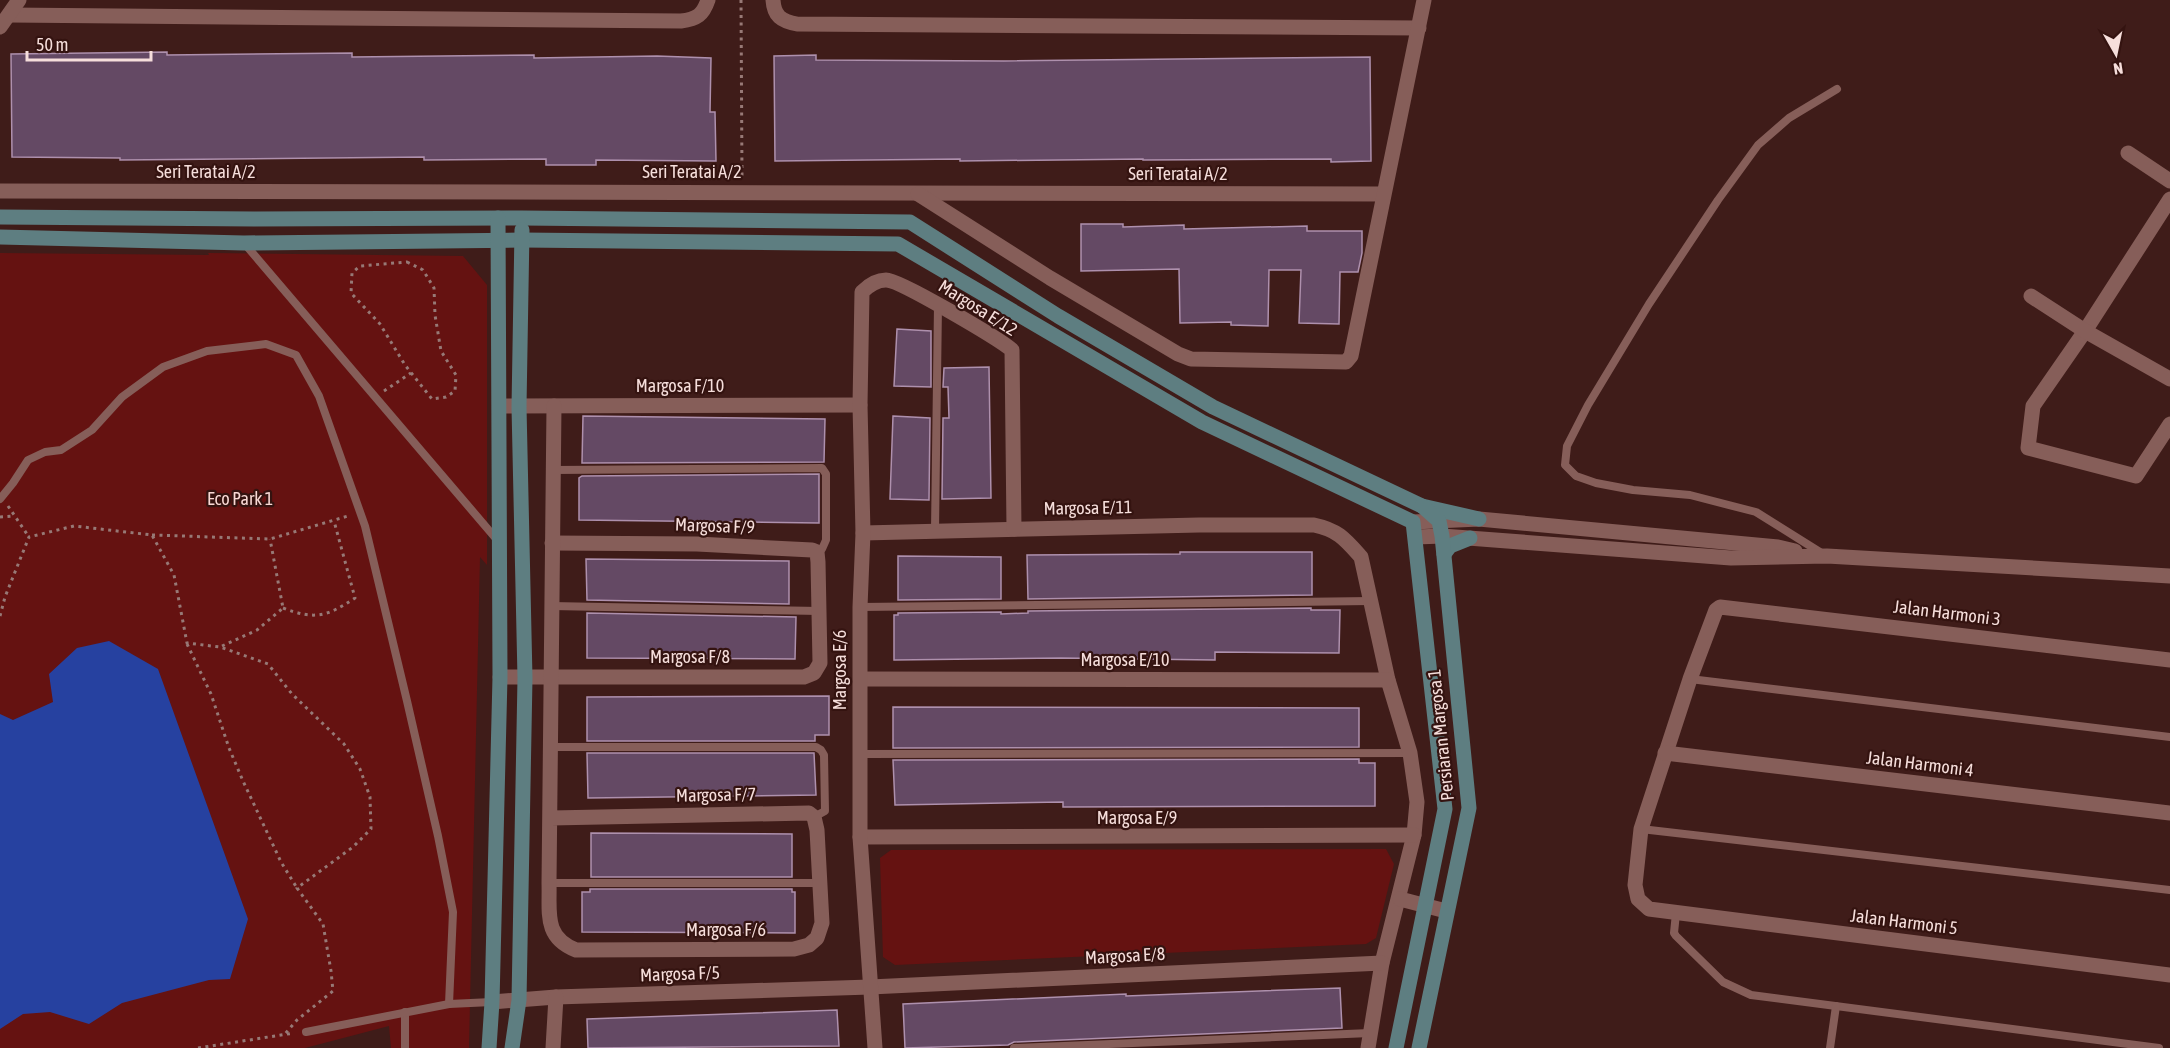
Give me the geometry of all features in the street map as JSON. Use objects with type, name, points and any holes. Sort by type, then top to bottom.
[{"type":"street","points":[[4,21],[19,0]]},
{"type":"street","points":[[4,21],[681,21],[695,19],[703,12],[708,0]]},
{"type":"street","points":[[773,0],[774,10],[778,16],[783,21],[797,24],[1419,28]]},
{"type":"street","points":[[918,194],[1050,278],[1178,354],[1191,359],[1346,362],[1352,356],[1424,0]]},
{"type":"street","points":[[2128,153],[2170,181]]},
{"type":"street","name":"Seri Teratai A/2","points":[[0,191],[1383,194]]},
{"type":"street","points":[[2170,199],[2085,331],[2033,406],[2028,448],[2136,476],[2170,424]]},
{"type":"street","points":[[0,217],[742,219],[910,222],[1058,316],[1213,407],[1422,506],[1479,519],[1778,547],[1811,556]]},
{"type":"street","points":[[489,1048],[500,678],[498,218]]},
{"type":"street","points":[[512,1048],[519,1000],[525,678],[519,407],[522,218]]},
{"type":"street","points":[[741,242],[742,219]]},
{"type":"street","points":[[870,221],[870,244]]},
{"type":"street","points":[[0,237],[244,243],[522,240],[898,244],[1202,422],[1415,529],[1441,528],[1479,519]]},
{"type":"street","name":"Margosa E/12","points":[[862,292],[868,285],[877,282],[895,282],[939,305],[1012,350],[1014,529]]},
{"type":"street","name":"Margosa E/6","points":[[862,292],[860,405],[863,533],[860,607],[860,837],[875,1048]]},
{"type":"street","points":[[2031,296],[2085,331],[2170,379]]},
{"type":"street","name":"Margosa F/10","points":[[500,406],[860,405]]},
{"type":"street","points":[[549,883],[554,406]]},
{"type":"street","points":[[1422,506],[1441,528],[1470,538],[1731,558],[1827,556],[2170,576]]},
{"type":"street","name":"Margosa E/11","points":[[863,533],[1199,525],[1314,525],[1332,529],[1361,557],[1371,602]]},
{"type":"street","name":"Persiaran Margosa 1","points":[[1419,1048],[1469,808],[1441,528]]},
{"type":"street","name":"Persiaran Margosa 1","points":[[1396,1048],[1445,809],[1415,529]]},
{"type":"street","points":[[1444,554],[1450,546],[1470,538]]},
{"type":"street","name":"Margosa F/9","points":[[552,543],[697,544],[806,548],[816,552]]},
{"type":"street","points":[[816,552],[820,611]]},
{"type":"street","points":[[1369,1040],[1382,963],[1400,899],[1414,835],[1417,802],[1410,753],[1388,680],[1371,602]]},
{"type":"street","name":"Jalan Harmoni 3","points":[[1690,679],[1716,610],[1720,607],[2170,660]]},
{"type":"street","name":"Margosa F/8","points":[[500,678],[804,677],[814,673],[820,663],[820,611]]},
{"type":"street","points":[[1641,829],[1690,679]]},
{"type":"street","name":"Margosa E/10","points":[[861,680],[1388,680]]},
{"type":"street","name":"Jalan Harmoni 4","points":[[1665,753],[2170,813]]},
{"type":"street","name":"Margosa F/7","points":[[551,818],[804,813],[814,817]]},
{"type":"street","points":[[814,817],[820,883]]},
{"type":"street","name":"Jalan Harmoni 5","points":[[1641,829],[1635,885],[1638,899],[1649,909],[2170,975]]},
{"type":"street","name":"Margosa E/9","points":[[860,837],[1414,835]]},
{"type":"street","name":"Margosa F/6","points":[[549,883],[550,925],[556,938],[576,950],[794,949],[809,945],[817,938],[822,923],[820,883]]},
{"type":"street","points":[[1400,899],[1446,912]]},
{"type":"street","name":"Margosa E/8","points":[[870,987],[1382,963]]},
{"type":"street","name":"Margosa F/5","points":[[492,1002],[556,997],[870,987]]},
{"type":"street","points":[[553,1048],[556,997]]},
{"type":"lane","points":[[1827,556],[1756,512],[1690,495],[1634,490],[1596,483],[1576,476],[1565,465],[1566,446],[1588,405],[1649,304],[1718,200],[1758,145],[1789,118],[1837,89]]},
{"type":"lane","points":[[244,243],[500,543]]},
{"type":"lane","points":[[935,530],[939,305]]},
{"type":"lane","points":[[1,499],[28,460],[45,452],[61,450],[92,430],[122,397],[163,367],[207,351],[266,344],[296,355],[319,396],[360,511],[407,701],[453,912],[449,1004]]},
{"type":"lane","points":[[553,470],[822,468],[826,474],[826,540],[822,549],[816,552]]},
{"type":"lane","points":[[860,607],[1371,602]]},
{"type":"lane","points":[[551,606],[820,611]]},
{"type":"lane","points":[[1690,679],[2170,737]]},
{"type":"lane","points":[[551,747],[816,747],[824,755],[825,810],[814,817]]},
{"type":"lane","points":[[859,754],[1410,753]]},
{"type":"lane","points":[[1641,829],[2170,890]]},
{"type":"lane","points":[[549,883],[820,883]]},
{"type":"lane","points":[[1676,913],[1674,933],[1676,936],[1723,982],[1751,995],[2159,1048]]},
{"type":"lane","points":[[306,1032],[449,1004],[492,1002]]},
{"type":"lane","points":[[1830,1048],[1836,1006]]},
{"type":"lane","points":[[405,1012],[405,1048]]},
{"type":"lane","points":[[1014,1048],[1369,1040]]},
{"type":"path","points":[[741,0],[742,192]]},
{"type":"path","points":[[407,262],[423,270],[434,288],[435,315],[441,351],[456,375],[455,391],[446,397],[432,399],[412,373],[380,324],[351,293],[352,273],[360,266],[407,262]]},
{"type":"path","points":[[375,397],[412,373]]},
{"type":"path","points":[[1,499],[29,537]]},
{"type":"path","points":[[29,537],[74,526],[152,535],[270,538],[334,521],[360,511]]},
{"type":"path","points":[[0,517],[14,516]]},
{"type":"path","points":[[283,608],[305,616],[315,615],[334,612],[355,598],[334,521]]},
{"type":"path","points":[[152,535],[174,575],[187,643],[211,694],[229,748],[281,862],[323,924],[332,971],[333,991],[297,1020],[284,1035],[198,1048]]},
{"type":"path","points":[[0,616],[5,597],[29,537]]},
{"type":"path","points":[[270,538],[283,608]]},
{"type":"path","points":[[220,647],[257,630],[283,608]]},
{"type":"path","points":[[187,643],[220,647],[268,664],[292,694],[344,744],[360,769],[370,796],[370,829],[353,847],[297,888]]},
{"type":"green space","name":"Eco Park 1","points":[[0,253],[463,256],[487,285],[487,565],[480,557],[469,1048],[391,1048],[389,1026],[305,1048],[0,1048]]},
{"type":"green space","points":[[1386,849],[1394,864],[1376,938],[1366,944],[895,965],[883,957],[880,858],[891,850]]},
{"type":"water","points":[[109,641],[158,669],[248,919],[230,979],[209,980],[122,1003],[89,1024],[50,1012],[23,1014],[0,1029],[0,714],[13,720],[53,702],[49,674],[77,648]]},
{"type":"building","points":[[167,52],[167,55],[352,53],[352,57],[534,55],[534,58],[657,56],[711,58],[710,112],[715,112],[716,161],[596,160],[596,165],[546,165],[546,159],[424,160],[424,157],[120,160],[120,158],[12,157],[11,54]]},
{"type":"building","points":[[816,55],[816,60],[1004,61],[1370,57],[1371,161],[1143,159],[960,161],[960,159],[775,161],[774,56]]},
{"type":"building","points":[[1081,224],[1123,224],[1123,227],[1184,225],[1184,229],[1307,226],[1307,231],[1362,231],[1362,253],[1358,272],[1340,272],[1339,324],[1299,323],[1301,270],[1269,270],[1268,326],[1231,325],[1231,322],[1180,323],[1179,269],[1081,271]]},
{"type":"building","points":[[897,329],[931,331],[931,387],[894,386]]},
{"type":"building","points":[[989,367],[991,498],[942,499],[943,418],[949,418],[948,387],[943,387],[944,368]]},
{"type":"building","points":[[583,416],[825,419],[824,462],[582,463]]},
{"type":"building","points":[[893,416],[930,418],[929,500],[890,499]]},
{"type":"building","points":[[819,474],[819,523],[579,520],[579,478],[582,476]]},
{"type":"building","points":[[1180,552],[1312,552],[1312,595],[1028,599],[1027,555],[1180,554]]},
{"type":"building","points":[[898,556],[1001,557],[1001,599],[898,600]]},
{"type":"building","points":[[586,559],[789,561],[789,604],[587,600]]},
{"type":"building","points":[[1311,608],[1311,610],[1340,610],[1339,653],[1215,652],[1215,660],[1061,658],[894,660],[894,615],[898,613],[1001,612],[1001,614],[1028,613],[1028,611]]},
{"type":"building","points":[[587,613],[796,617],[795,659],[587,658]]},
{"type":"building","points":[[829,696],[829,735],[815,735],[815,741],[587,741],[587,697]]},
{"type":"building","points":[[893,707],[1359,708],[1359,747],[893,748]]},
{"type":"building","points":[[587,753],[814,753],[816,795],[588,798]]},
{"type":"building","points":[[1359,759],[1359,763],[1375,763],[1375,806],[1063,807],[1063,802],[895,805],[893,760]]},
{"type":"building","points":[[591,833],[792,834],[792,877],[591,877]]},
{"type":"building","points":[[590,889],[792,889],[792,892],[795,892],[795,933],[582,932],[582,892],[590,892]]},
{"type":"building","points":[[1340,988],[1342,1028],[905,1048],[903,1004],[1126,994],[1126,996]]},
{"type":"building","points":[[837,1010],[839,1046],[588,1048],[587,1019]]}]
